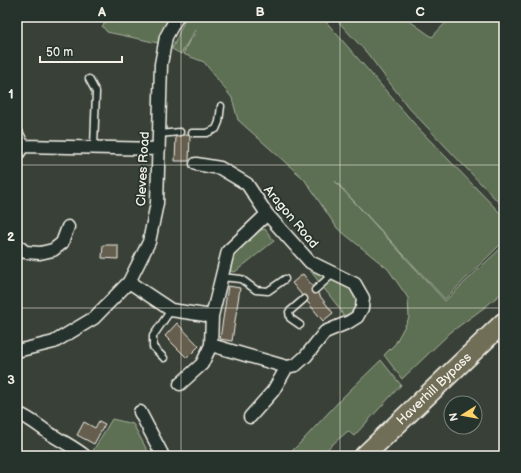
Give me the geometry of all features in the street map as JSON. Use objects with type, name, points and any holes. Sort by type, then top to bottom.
[{"type":"main road","name":"Haverhill Bypass","points":[[364,456],[504,322]]},
{"type":"street","name":"Cleves Road","points":[[17,351],[54,342],[94,318],[129,282],[149,242],[157,203],[161,64],[166,37],[177,17]]},
{"type":"street","points":[[17,134],[20,150],[94,147],[159,149]]},
{"type":"street","name":"Aragon Road","points":[[196,164],[220,168],[246,184],[268,214],[310,262],[354,284],[363,298],[362,308],[357,317],[325,332],[306,356],[296,365],[287,367]]},
{"type":"street","points":[[180,384],[202,364],[211,345],[212,316],[228,251],[268,214]]},
{"type":"street","points":[[17,245],[25,252],[40,253],[53,250],[62,243],[68,227]]},
{"type":"street","points":[[129,282],[171,310],[212,316]]},
{"type":"street","points":[[211,345],[287,367],[273,391],[250,417]]},
{"type":"street","points":[[140,412],[163,456]]},
{"type":"street","points":[[17,413],[28,417],[49,433],[74,446],[86,456]]},
{"type":"lane","points":[[89,79],[96,92],[94,147]]},
{"type":"lane","points":[[192,133],[207,133],[216,129],[219,122],[221,106]]},
{"type":"lane","points":[[159,134],[180,132]]},
{"type":"lane","points":[[315,290],[332,274]]},
{"type":"lane","points":[[222,277],[241,279],[256,290],[268,291],[285,279]]},
{"type":"lane","points":[[300,325],[290,318],[289,312],[304,299]]},
{"type":"lane","points":[[164,358],[153,347],[154,336],[171,310]]},
{"type":"green space","points":[[111,17],[171,17],[158,43],[107,32],[102,26]]},
{"type":"green space","points":[[186,17],[322,17],[419,129],[504,217],[504,241],[445,299],[335,181],[445,301],[504,245],[504,291],[451,332],[402,379],[384,355],[395,344],[409,318],[408,298],[388,269],[337,228],[304,179],[238,120],[232,98],[204,62],[183,54],[188,43],[196,32],[195,30],[181,54],[172,49]]},
{"type":"green space","points":[[334,17],[404,17],[432,37],[451,17],[504,17],[504,208],[408,107],[367,53]]},
{"type":"green space","points":[[265,229],[274,241],[235,272],[225,270],[230,253],[260,230]]},
{"type":"green space","points":[[310,268],[350,288],[354,292],[357,304],[353,311],[343,316],[340,309],[309,269]]},
{"type":"green space","points":[[381,360],[401,385],[354,436],[348,431],[319,456],[287,456],[343,397]]},
{"type":"green space","points":[[112,419],[133,424],[148,452],[146,456],[93,456],[91,454]]},
{"type":"building","points":[[176,135],[190,135],[189,161],[175,161]]},
{"type":"building","points":[[103,245],[118,245],[118,259],[102,258]]},
{"type":"building","points":[[303,274],[333,313],[323,321],[292,283]]},
{"type":"building","points":[[228,286],[240,288],[232,341],[220,339]]},
{"type":"building","points":[[177,323],[199,346],[187,358],[165,336]]},
{"type":"building","points":[[99,421],[105,424],[94,444],[77,435],[84,422],[95,428]]}]
